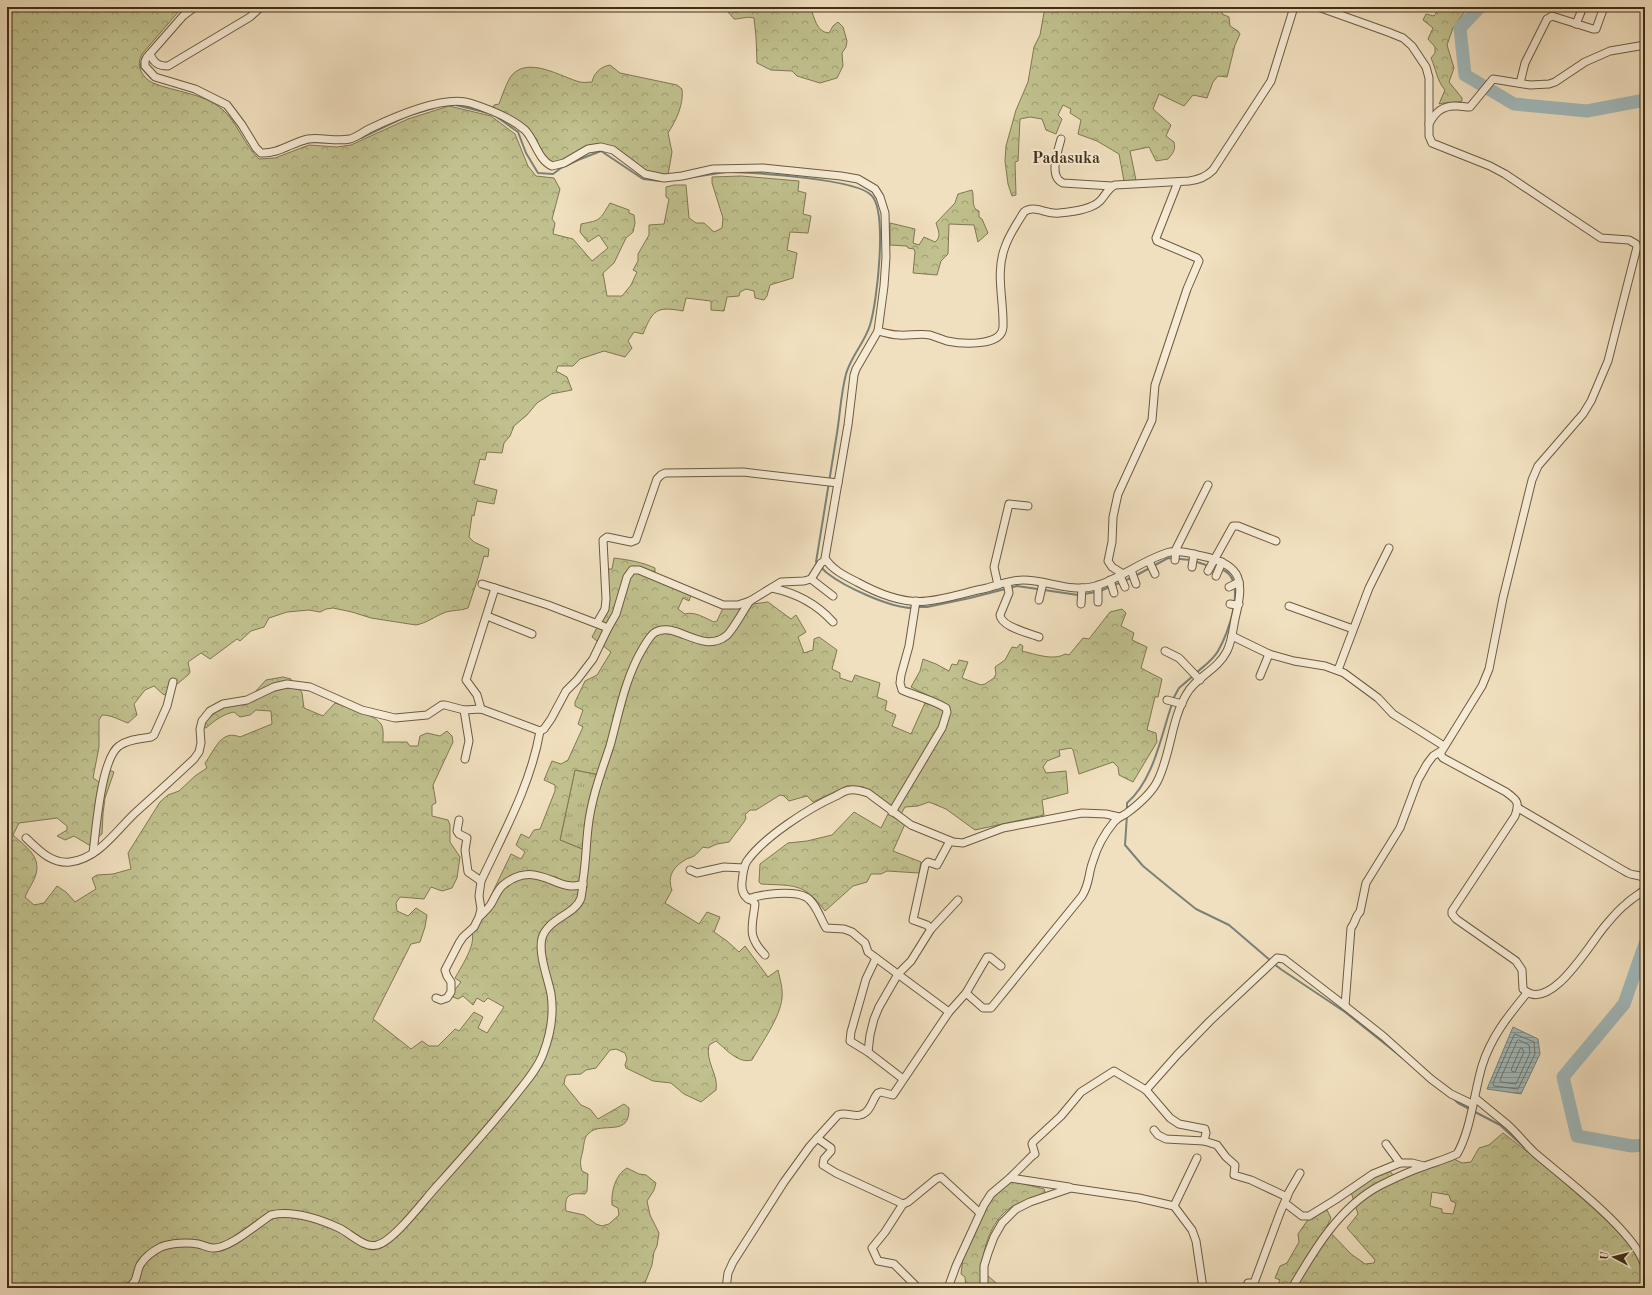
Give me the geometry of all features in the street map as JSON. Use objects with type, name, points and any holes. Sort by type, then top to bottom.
[{"type":"street","points":[[195,7],[183,16],[150,54],[145,61],[145,66],[155,77],[195,89],[226,105],[261,153],[274,152],[309,139],[350,139],[411,112],[447,101],[468,103],[492,111],[518,125],[526,131],[544,160],[552,166],[564,163],[588,149],[601,147],[613,150],[645,174],[664,178],[682,176],[713,169],[763,168],[834,175],[858,179],[875,189],[880,197],[885,213],[886,257],[878,332],[856,368],[854,375],[848,425],[824,561],[811,579],[804,581],[781,582],[750,601],[738,605],[723,605],[635,569],[632,570],[627,577],[616,614],[593,659],[577,680],[566,691],[551,719],[544,729],[540,731],[536,754],[528,781],[481,881],[479,896],[481,909],[479,918]]},
{"type":"street","points":[[150,54],[156,64],[168,66],[250,17],[261,7]]},
{"type":"street","points":[[1061,139],[1055,163],[1056,178],[1063,182],[1112,186],[1119,184],[1196,181],[1208,175],[1213,170],[1271,81],[1294,7]]},
{"type":"street","points":[[1318,7],[1336,10],[1403,38],[1412,46],[1424,63],[1427,72],[1429,136],[1432,143],[1490,166],[1505,174],[1601,238],[1634,241],[1637,248],[1608,362],[1591,401],[1583,414],[1538,466],[1532,480],[1503,598],[1489,669],[1482,686],[1440,754],[1443,758],[1515,798],[1518,808],[1515,816],[1452,911],[1452,914],[1456,919],[1516,961],[1522,970],[1523,989],[1526,993],[1532,995],[1546,993],[1559,984],[1625,904],[1638,896],[1645,889]]},
{"type":"street","points":[[1576,24],[1583,7]]},
{"type":"street","points":[[1520,83],[1525,63],[1547,19],[1552,16],[1590,29],[1596,29],[1604,7]]},
{"type":"street","points":[[1429,124],[1433,116],[1440,109],[1455,106],[1467,107],[1473,104],[1493,79],[1542,85],[1549,84],[1555,82],[1585,62],[1610,51],[1645,45]]},
{"type":"street","points":[[1123,581],[1108,561],[1112,542],[1113,517],[1118,494],[1120,486],[1152,420],[1155,384],[1187,289],[1199,261],[1197,258],[1157,241],[1156,238],[1178,182]]},
{"type":"street","points":[[878,332],[899,335],[929,335],[945,340],[969,343],[989,341],[1000,337],[1004,327],[1000,282],[1002,254],[1008,239],[1024,212],[1029,208],[1056,214],[1092,207],[1100,201],[1112,186]]},
{"type":"street","points":[[597,622],[605,609],[606,599],[603,540],[607,537],[631,542],[636,540],[657,479],[660,475],[743,472],[837,483]]},
{"type":"street","points":[[1175,560],[1175,551],[1208,485]]},
{"type":"street","points":[[998,585],[994,567],[1009,504],[1028,506]]},
{"type":"street","points":[[1215,568],[1233,526],[1236,525],[1276,541]]},
{"type":"street","points":[[1338,670],[1368,588],[1389,548]]},
{"type":"street","points":[[824,561],[870,590],[895,597],[915,607],[933,600],[998,585],[1008,588],[1024,580],[1041,592],[1073,588],[1081,596],[1098,587],[1113,588],[1123,581],[1152,568],[1159,556],[1175,551],[1193,561],[1215,568],[1233,568],[1234,604],[1231,620],[1232,636],[1229,647],[1216,667],[1196,676],[1190,688],[1174,702],[1170,747],[1158,780],[1153,788],[1132,809],[1115,820],[1097,848],[1092,862],[1089,880],[1082,896],[991,1008],[983,1008],[966,993]]},
{"type":"street","points":[[811,579],[833,596]]},
{"type":"street","points":[[482,584],[597,622],[608,628]]},
{"type":"street","points":[[1098,587],[1098,600]]},
{"type":"street","points":[[481,709],[477,695],[466,680],[495,588]]},
{"type":"street","points":[[772,588],[784,590],[812,603],[832,622]]},
{"type":"street","points":[[1008,588],[1000,615],[1002,620],[1005,624],[1039,637]]},
{"type":"street","points":[[128,1288],[135,1282],[141,1264],[149,1254],[163,1247],[178,1244],[196,1244],[213,1248],[222,1246],[233,1241],[271,1215],[278,1213],[296,1214],[322,1221],[342,1229],[369,1245],[374,1246],[380,1245],[397,1233],[410,1216],[475,1145],[501,1114],[533,1072],[542,1056],[548,1037],[551,1018],[551,997],[541,946],[543,937],[554,921],[566,914],[580,900],[592,804],[631,672],[643,648],[654,633],[662,630],[672,630],[702,641],[716,641],[727,636],[750,601]]},
{"type":"street","points":[[1289,606],[1353,629]]},
{"type":"street","points":[[892,812],[942,728],[947,712],[946,708],[919,698],[902,690],[901,687],[901,676],[909,646],[915,607]]},
{"type":"street","points":[[487,616],[532,634]]},
{"type":"street","points":[[1232,636],[1269,654],[1338,670],[1378,698],[1393,714],[1443,748]]},
{"type":"street","points":[[1165,651],[1179,658],[1196,676]]},
{"type":"street","points":[[1260,676],[1269,654]]},
{"type":"street","points":[[93,853],[102,787],[107,768],[117,746],[126,742],[151,737],[154,735],[167,706],[173,682]]},
{"type":"street","points":[[26,838],[44,855],[60,861],[70,862],[83,859],[112,838],[134,814],[194,759],[199,752],[202,720],[210,711],[223,704],[247,700],[274,687],[287,684],[310,687],[362,710],[395,718],[427,714],[442,705],[464,710],[481,709],[540,731]]},
{"type":"street","points":[[464,710],[469,741],[465,759]]},
{"type":"street","points":[[1345,1006],[1351,928],[1355,924],[1357,915],[1360,912],[1366,883],[1400,828],[1418,780],[1427,764],[1433,756],[1443,748]]},
{"type":"street","points":[[765,955],[753,939],[751,930],[755,904],[743,893],[741,887],[746,862],[756,850],[781,829],[821,803],[849,790],[860,790],[868,793],[911,825],[950,841],[963,843],[1003,828],[1082,813],[1121,816]]},
{"type":"street","points":[[1518,808],[1580,843],[1591,852],[1627,872],[1645,879]]},
{"type":"street","points":[[459,820],[457,831],[468,840],[465,850],[468,872],[481,881]]},
{"type":"street","points":[[931,929],[927,925],[913,920],[925,865],[928,862],[937,864],[950,841]]},
{"type":"street","points":[[690,870],[697,873],[724,866],[744,868]]},
{"type":"street","points":[[436,998],[442,1000],[451,992],[451,982],[445,970],[463,937],[474,927],[479,918],[490,906],[501,887],[517,876],[527,874],[576,887],[583,884]]},
{"type":"street","points":[[748,899],[755,896],[794,893],[806,897],[815,907],[826,928],[844,929],[852,932],[866,943],[868,952],[949,1012]]},
{"type":"street","points":[[868,1052],[874,1019],[879,1007],[898,974],[910,961],[931,929],[958,900]]},
{"type":"street","points":[[726,1288],[728,1273],[732,1262],[784,1182],[817,1138],[838,1115],[844,1113],[862,1115],[871,1107],[878,1093],[881,1092],[893,1095],[949,1012],[966,993],[987,957],[990,957],[1001,966]]},
{"type":"street","points":[[876,958],[866,979],[851,1032],[850,1041],[868,1052],[903,1079]]},
{"type":"street","points":[[1146,1090],[1199,1033],[1277,958],[1284,959],[1383,1036],[1431,1079],[1451,1094],[1473,1102],[1508,1126],[1535,1152],[1611,1219],[1638,1250],[1644,1260],[1645,1268]]},
{"type":"street","points":[[1292,1288],[1306,1263],[1335,1223],[1358,1200],[1379,1186],[1424,1166],[1457,1154],[1464,1138],[1482,1065],[1495,1035],[1526,993]]},
{"type":"street","points":[[948,1288],[956,1266],[980,1213],[991,1194],[1036,1154],[1032,1144],[1033,1142],[1061,1116],[1081,1092],[1114,1071],[1146,1090],[1170,1118],[1179,1124],[1205,1129],[1206,1133],[1204,1141]]},
{"type":"street","points":[[1154,1130],[1161,1137],[1166,1139],[1204,1141],[1219,1146],[1226,1157],[1235,1165],[1234,1175],[1251,1180],[1286,1200],[1302,1216],[1309,1216],[1373,1174],[1400,1164],[1412,1163],[1424,1166]]},
{"type":"street","points":[[817,1138],[831,1148],[831,1151],[823,1162],[825,1167],[903,1204]]},
{"type":"street","points":[[1386,1144],[1400,1164]]},
{"type":"street","points":[[1174,1206],[1197,1158]]},
{"type":"street","points":[[1246,1288],[1248,1283],[1254,1283],[1255,1281],[1269,1240],[1286,1200],[1300,1173]]},
{"type":"street","points":[[918,1288],[894,1264],[878,1261],[872,1248],[885,1232],[903,1204],[908,1202],[936,1179],[941,1177],[980,1213]]},
{"type":"street","points":[[1010,1178],[1139,1198],[1174,1206],[1192,1230],[1196,1241],[1202,1288]]},
{"type":"street","points":[[984,1288],[984,1266],[988,1253],[994,1237],[1005,1220],[1016,1210],[1030,1202],[1071,1188]]},
{"type":"green space","points":[[7,7],[185,7],[179,11],[143,53],[139,66],[140,70],[145,77],[153,83],[206,99],[222,109],[228,115],[249,147],[259,159],[275,158],[309,145],[337,147],[351,145],[408,119],[449,106],[491,116],[515,134],[528,166],[536,176],[554,178],[560,189],[552,219],[555,223],[553,234],[573,239],[592,261],[608,248],[599,235],[588,242],[580,232],[581,224],[599,219],[610,203],[629,210],[629,213],[634,215],[635,223],[633,232],[626,238],[614,263],[603,273],[607,296],[622,296],[631,285],[637,272],[633,270],[638,261],[638,254],[649,235],[649,225],[664,224],[669,199],[666,197],[666,187],[686,185],[689,218],[696,223],[704,223],[714,232],[722,228],[723,218],[712,183],[712,177],[741,176],[799,181],[798,191],[806,193],[803,214],[811,216],[808,233],[790,232],[787,250],[797,253],[793,278],[770,285],[767,296],[764,300],[755,298],[754,291],[746,289],[740,292],[739,296],[727,297],[724,311],[711,310],[711,301],[686,298],[683,311],[667,309],[661,310],[653,315],[643,334],[634,332],[628,341],[632,348],[625,357],[604,351],[580,359],[573,366],[558,366],[556,371],[567,377],[572,390],[551,394],[537,403],[527,415],[514,426],[510,436],[504,443],[502,453],[487,452],[485,460],[480,459],[474,484],[497,490],[494,504],[477,501],[474,516],[472,515],[469,537],[474,542],[489,549],[488,557],[484,556],[468,608],[446,612],[424,623],[416,625],[371,618],[333,608],[320,612],[309,610],[287,612],[269,618],[264,627],[251,631],[240,641],[237,639],[210,659],[201,653],[188,662],[190,672],[188,675],[164,695],[154,686],[145,690],[134,704],[137,715],[128,723],[102,715],[99,720],[99,747],[93,778],[99,782],[109,770],[114,772],[105,798],[102,834],[89,845],[74,836],[65,840],[57,836],[67,830],[67,826],[57,818],[19,823],[13,835],[31,852],[37,868],[35,877],[25,897],[34,905],[44,903],[57,886],[66,892],[75,902],[96,889],[92,878],[97,875],[113,874],[131,869],[128,853],[160,802],[168,795],[179,791],[195,776],[207,768],[205,763],[215,747],[223,738],[233,735],[240,737],[272,724],[271,711],[256,710],[250,715],[240,717],[234,712],[226,714],[215,720],[206,728],[203,727],[204,720],[218,707],[248,697],[266,680],[283,677],[291,679],[291,688],[299,688],[302,693],[304,708],[323,716],[335,703],[366,714],[381,724],[383,730],[383,742],[407,742],[410,746],[418,746],[420,736],[427,733],[440,736],[447,731],[452,736],[453,742],[433,785],[436,803],[432,805],[432,816],[448,820],[450,825],[450,842],[460,857],[457,878],[452,888],[442,891],[431,887],[424,899],[400,897],[396,903],[397,911],[408,916],[416,908],[427,915],[425,927],[420,942],[411,944],[373,1019],[411,1049],[422,1041],[429,1046],[438,1046],[455,1029],[459,1031],[474,1012],[483,1017],[478,1028],[487,1033],[504,1007],[488,998],[484,1002],[477,998],[473,1005],[463,996],[458,999],[453,997],[453,992],[461,982],[455,978],[470,950],[473,938],[472,933],[482,908],[486,906],[511,854],[521,859],[525,852],[516,845],[521,834],[529,838],[534,830],[540,829],[555,791],[555,785],[544,780],[552,761],[561,764],[568,760],[583,727],[578,724],[583,710],[575,706],[575,702],[585,681],[597,675],[611,652],[592,637],[606,604],[608,569],[612,569],[614,558],[650,566],[655,568],[655,573],[693,589],[689,601],[683,598],[678,609],[685,614],[696,614],[714,622],[717,621],[723,608],[768,602],[791,619],[796,615],[806,632],[798,637],[804,653],[813,650],[814,639],[819,637],[837,650],[832,669],[840,673],[840,678],[852,682],[855,675],[880,683],[877,697],[887,701],[885,710],[896,715],[892,726],[911,734],[925,703],[930,705],[933,698],[911,687],[920,671],[923,659],[949,671],[952,664],[957,665],[959,660],[968,662],[962,678],[981,685],[985,684],[994,678],[996,674],[995,667],[1005,660],[1012,647],[1017,648],[1020,644],[1023,646],[1022,651],[1050,657],[1065,654],[1069,655],[1083,638],[1089,639],[1110,612],[1122,609],[1126,613],[1121,626],[1134,633],[1132,640],[1147,647],[1141,668],[1162,679],[1158,697],[1155,697],[1147,730],[1156,733],[1157,742],[1133,782],[1119,775],[1118,767],[1113,762],[1079,774],[1073,750],[1071,748],[1059,750],[1060,756],[1047,761],[1043,767],[1046,773],[1066,771],[1068,793],[1042,800],[1044,815],[975,830],[946,809],[929,802],[918,806],[905,807],[901,814],[881,798],[869,797],[864,787],[847,786],[813,802],[807,796],[789,801],[784,796],[780,795],[756,810],[750,810],[745,815],[746,818],[744,822],[729,842],[717,844],[708,848],[703,847],[694,856],[686,859],[674,869],[670,881],[672,890],[665,903],[699,924],[707,912],[720,917],[714,932],[739,952],[745,946],[768,977],[778,970],[782,988],[782,998],[778,1014],[752,1060],[747,1061],[737,1058],[716,1041],[709,1045],[708,1051],[710,1063],[716,1079],[716,1090],[701,1102],[684,1094],[671,1083],[653,1081],[626,1068],[625,1065],[627,1059],[625,1053],[616,1049],[610,1050],[596,1068],[586,1070],[581,1074],[567,1075],[565,1078],[564,1084],[581,1105],[590,1109],[598,1119],[624,1104],[629,1108],[628,1117],[625,1123],[620,1126],[594,1130],[586,1136],[580,1162],[582,1171],[588,1174],[587,1191],[585,1194],[572,1194],[569,1196],[566,1201],[566,1211],[584,1215],[596,1224],[602,1226],[609,1224],[619,1215],[618,1208],[612,1205],[612,1195],[617,1179],[623,1171],[627,1168],[639,1174],[646,1175],[656,1183],[654,1190],[647,1201],[650,1215],[659,1233],[652,1265],[643,1288],[7,1288]],"holes":[[[575,770],[600,775],[587,851],[560,840]]]},
{"type":"green space","points":[[724,7],[810,7],[821,30],[829,33],[833,26],[838,22],[843,27],[847,41],[846,47],[842,53],[843,66],[837,78],[820,83],[797,76],[792,71],[771,70],[757,63],[754,18],[749,17],[734,19]]},
{"type":"green space","points":[[1045,7],[1218,7],[1223,9],[1222,14],[1229,17],[1230,26],[1240,34],[1235,45],[1227,77],[1218,76],[1213,82],[1207,98],[1193,95],[1184,106],[1159,94],[1153,109],[1171,125],[1166,136],[1174,142],[1175,145],[1174,151],[1168,159],[1156,161],[1149,147],[1130,151],[1136,180],[1124,181],[1119,154],[1097,141],[1078,134],[1081,120],[1070,113],[1071,109],[1063,105],[1058,115],[1062,119],[1056,134],[1046,130],[1042,119],[1030,117],[1020,119],[1018,161],[1015,162],[1016,195],[1012,196],[1008,184],[1005,161],[1006,146],[1016,110],[1028,82],[1034,47],[1040,35]]},
{"type":"green space","points":[[1440,7],[1468,7],[1453,28],[1447,45],[1454,68],[1449,82],[1462,98],[1462,101],[1439,104],[1445,90],[1438,79],[1431,58],[1435,53],[1435,47],[1428,39],[1433,28],[1423,20],[1426,14],[1434,16]]},
{"type":"green space","points":[[610,65],[620,73],[677,85],[682,89],[682,101],[679,112],[668,133],[672,152],[668,175],[661,176],[643,170],[601,145],[552,164],[536,143],[493,109],[494,105],[499,104],[512,75],[519,70],[527,67],[536,68],[580,82],[592,82],[598,71],[603,67]]},
{"type":"green space","points":[[972,190],[974,205],[976,210],[979,211],[979,217],[982,219],[988,233],[978,242],[974,225],[949,224],[948,254],[941,261],[937,275],[913,273],[914,249],[908,248],[907,246],[890,245],[890,223],[915,229],[913,243],[919,245],[924,237],[935,242],[939,236],[936,223],[955,203],[958,194]]},
{"type":"green space","points":[[575,770],[600,775],[587,851],[560,840]]},
{"type":"green space","points":[[854,812],[881,828],[888,814],[905,824],[893,851],[921,862],[919,873],[887,871],[881,874],[871,874],[867,882],[853,886],[825,911],[811,895],[804,890],[797,887],[761,884],[759,882],[760,864],[788,843],[807,841],[832,835]]},
{"type":"green space","points":[[1503,1133],[1535,1158],[1601,1215],[1634,1250],[1642,1266],[1641,1288],[1276,1288],[1280,1280],[1275,1278],[1280,1266],[1287,1263],[1299,1242],[1298,1234],[1307,1221],[1327,1210],[1331,1218],[1326,1228],[1351,1254],[1365,1264],[1374,1263],[1375,1260],[1347,1228],[1358,1214],[1351,1192],[1374,1175],[1389,1170],[1397,1180],[1454,1159],[1462,1163],[1471,1162],[1479,1148],[1489,1145]],"holes":[[[1432,1192],[1449,1195],[1451,1201],[1456,1203],[1453,1214],[1442,1213],[1442,1209],[1430,1206]]]},
{"type":"green space","points":[[1012,1181],[1044,1189],[1046,1194],[1017,1204],[1008,1209],[1001,1216],[990,1234],[986,1243],[981,1273],[988,1276],[1002,1288],[966,1288],[965,1277],[961,1274],[963,1258],[983,1213],[995,1193]]},
{"type":"water","points":[[1513,1027],[1538,1039],[1540,1054],[1521,1094],[1487,1089]]},
{"type":"waterway","points":[[1480,7],[1460,28],[1465,75],[1514,104],[1587,111],[1645,100]]},
{"type":"waterway","points":[[144,56],[141,67],[151,78]]},
{"type":"waterway","points":[[456,105],[488,113]]},
{"type":"waterway","points":[[361,138],[407,116],[434,108]]},
{"type":"waterway","points":[[494,115],[518,132],[526,153],[538,173],[553,174],[561,168],[601,151],[643,179],[660,181]]},
{"type":"waterway","points":[[300,145],[309,142],[341,143]]},
{"type":"waterway","points":[[264,156],[277,154]]},
{"type":"waterway","points":[[687,178],[726,172]]},
{"type":"waterway","points":[[732,172],[805,178],[846,185],[862,189],[871,195],[876,204],[880,237],[880,257],[876,298],[868,331],[848,367],[844,381],[816,562],[835,579],[868,596],[880,601],[913,608]]},
{"type":"waterway","points":[[1135,576],[1168,558],[1191,560],[1209,566]]},
{"type":"waterway","points":[[1196,673],[1216,654],[1231,620],[1234,607],[1234,584],[1229,575],[1221,569]]},
{"type":"waterway","points":[[1100,591],[1131,578]]},
{"type":"waterway","points":[[918,607],[927,607],[970,598],[1017,586],[1078,595],[1096,592]]},
{"type":"waterway","points":[[1173,699],[1179,688],[1193,676]]},
{"type":"waterway","points":[[1127,810],[1127,803],[1144,782],[1156,756],[1172,704]]},
{"type":"waterway","points":[[1127,815],[1125,845],[1143,866],[1196,909],[1229,925],[1271,961]]},
{"type":"waterway","points":[[1645,944],[1624,1004],[1563,1077],[1577,1136],[1632,1146],[1645,1145]]},
{"type":"waterway","points":[[1274,964],[1345,1012],[1404,1059]]},
{"type":"waterway","points":[[1453,1098],[1458,1103],[1500,1125],[1524,1147]]},
{"type":"waterway","points":[[1567,1184],[1603,1216]]},
{"type":"waterway","points":[[1643,1269],[1643,1288]]},
{"type":"district","name":"Padasuka","points":[[1066,159]]}]
